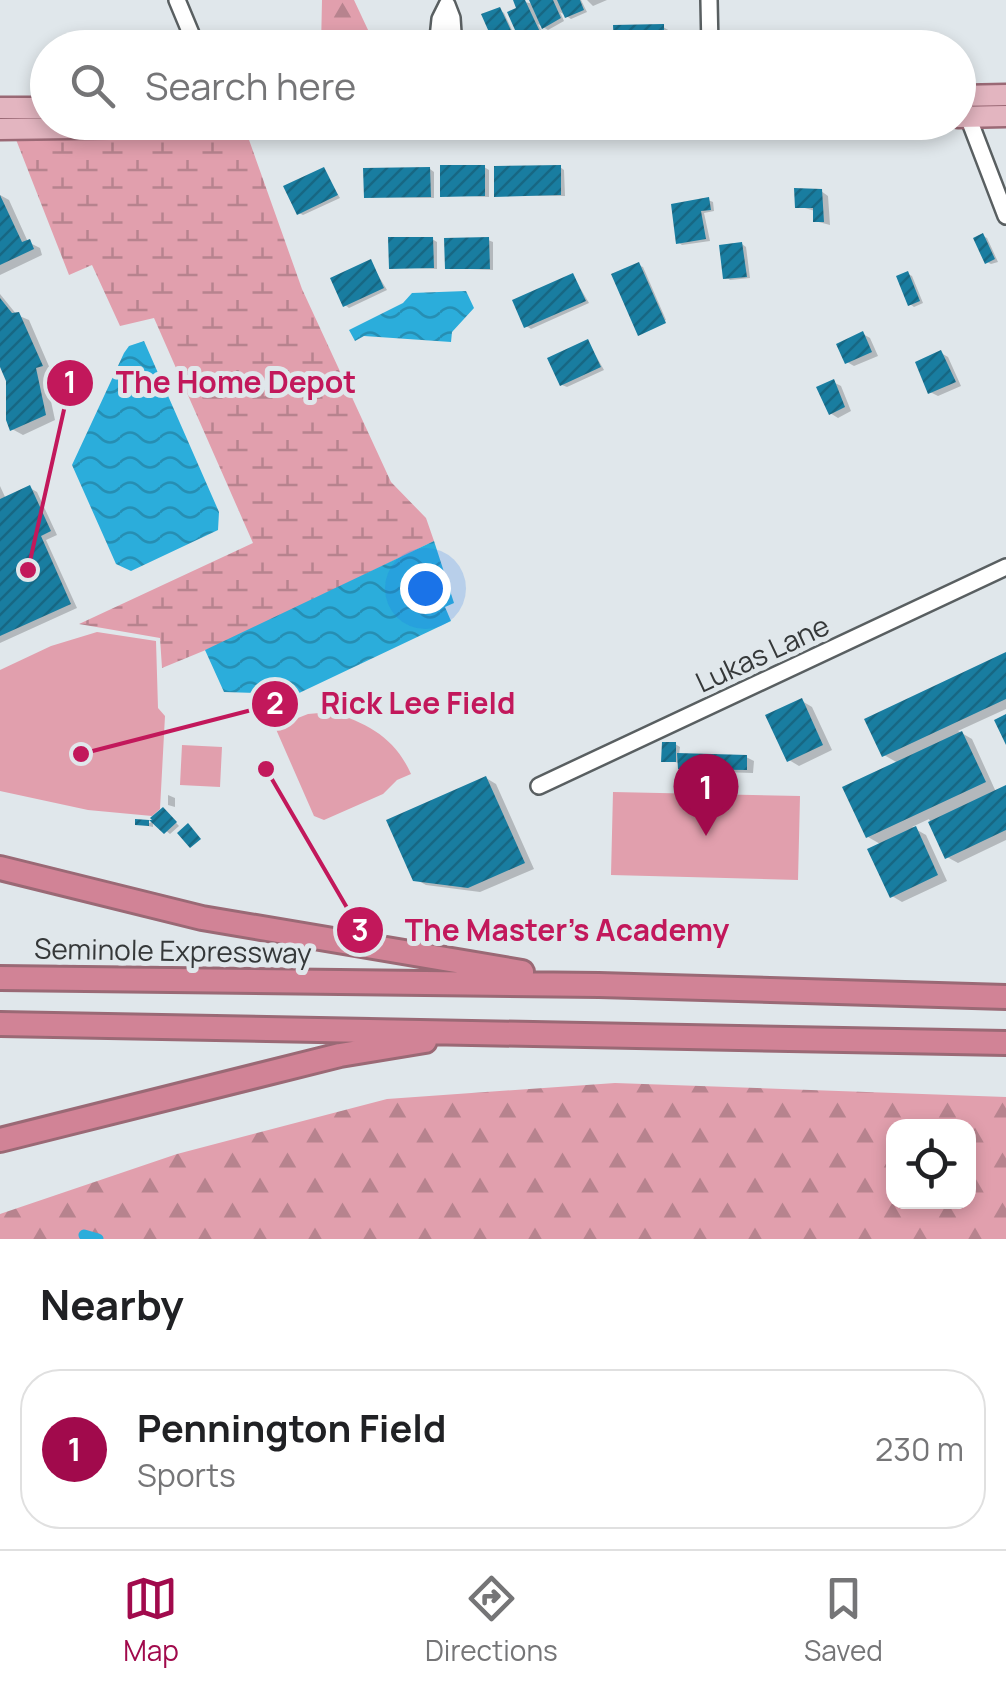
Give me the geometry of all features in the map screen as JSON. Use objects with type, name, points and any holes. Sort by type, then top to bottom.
[{"type":"highway","points":[[0,868],[202,918],[599,985]]},
{"type":"highway","name":"Seminole Expressway","points":[[0,978],[599,985],[1006,997]]},
{"type":"highway","points":[[0,1024],[1006,1043]]},
{"type":"highway","points":[[0,1140],[340,1055],[496,1031]]},
{"type":"main road","points":[[976,102],[1006,95]]},
{"type":"main road","points":[[0,108],[30,108]]},
{"type":"main road","points":[[976,109],[1006,116]]},
{"type":"main road","points":[[0,129],[30,128]]},
{"type":"street","points":[[177,0],[190,30]]},
{"type":"street","points":[[709,0],[710,30]]},
{"type":"street","points":[[450,2],[453,30]]},
{"type":"street","points":[[439,30],[440,18],[450,2]]},
{"type":"street","points":[[976,140],[1006,216]]},
{"type":"street","name":"Lukas Lane","points":[[539,786],[1006,567]]},
{"type":"green space","points":[[322,0],[354,0],[368,30],[321,30]]},
{"type":"green space","points":[[15,137],[249,140],[302,289],[391,482],[426,518],[434,541],[230,640],[162,668],[160,638],[79,624],[253,543],[154,318],[120,326],[92,265],[69,275]]},
{"type":"green space","points":[[97,632],[156,641],[158,708],[165,716],[160,809],[152,816],[88,810],[0,791],[0,670],[51,646]]},
{"type":"green space","points":[[331,712],[379,734],[397,751],[411,774],[397,780],[383,794],[324,820],[314,816],[275,727],[308,714]]},
{"type":"green space","points":[[182,745],[222,747],[220,787],[180,785]]},
{"type":"green space","points":[[613,792],[800,796],[798,880],[611,875]]},
{"type":"green space","points":[[615,1083],[1006,1097],[1006,1239],[0,1239],[0,1214],[177,1154],[387,1099]]},
{"type":"water","points":[[466,291],[474,308],[452,332],[451,342],[364,336],[355,341],[349,330],[403,303],[412,293]]},
{"type":"water","points":[[144,341],[219,512],[218,530],[131,571],[116,564],[72,465],[124,353],[129,346]]},
{"type":"water","points":[[434,541],[454,603],[445,607],[451,621],[297,694],[224,692],[205,650]]},
{"type":"building","points":[[513,0],[525,0],[539,30],[515,30],[507,12],[516,8]]},
{"type":"building","points":[[529,0],[553,0],[561,18],[542,29]]},
{"type":"building","points":[[557,0],[580,0],[584,10],[565,18]]},
{"type":"building","points":[[500,7],[511,30],[488,30],[481,14]]},
{"type":"building","points":[[664,24],[664,30],[613,30],[613,25]]},
{"type":"building","points":[[440,165],[485,165],[485,196],[440,197]]},
{"type":"building","points":[[561,165],[561,195],[494,197],[494,166]]},
{"type":"building","points":[[324,167],[338,195],[297,215],[283,186]]},
{"type":"building","points":[[430,167],[431,197],[364,198],[363,168]]},
{"type":"building","points":[[794,188],[822,189],[824,222],[813,222],[813,208],[795,208]]},
{"type":"building","points":[[0,195],[22,242],[30,239],[34,249],[0,265]]},
{"type":"building","points":[[709,197],[711,210],[701,211],[706,239],[676,244],[671,204]]},
{"type":"building","points":[[983,233],[995,259],[985,264],[973,238]]},
{"type":"building","points":[[388,237],[433,237],[434,268],[389,269]]},
{"type":"building","points":[[489,237],[490,269],[445,269],[444,238]]},
{"type":"building","points":[[742,242],[747,277],[723,279],[719,245]]},
{"type":"building","points":[[371,259],[384,288],[343,307],[330,278]]},
{"type":"building","points":[[639,262],[666,323],[638,336],[611,274]]},
{"type":"building","points":[[908,271],[920,301],[908,306],[896,276]]},
{"type":"building","points":[[573,273],[586,301],[524,328],[512,300]]},
{"type":"building","points":[[0,298],[12,313],[19,312],[43,366],[36,368],[46,415],[10,431],[6,420],[6,381],[0,367]]},
{"type":"building","points":[[863,331],[872,352],[845,364],[836,344]]},
{"type":"building","points":[[588,339],[601,367],[560,386],[547,358]]},
{"type":"building","points":[[941,350],[956,382],[928,394],[915,362]]},
{"type":"building","points":[[834,379],[845,407],[829,415],[816,387]]},
{"type":"building","points":[[30,485],[51,531],[41,536],[71,604],[0,636],[0,499]]},
{"type":"building","points":[[1006,652],[1006,699],[882,757],[864,719]]},
{"type":"building","points":[[802,698],[823,745],[787,762],[765,715]]},
{"type":"building","points":[[1006,714],[1006,745],[994,720]]},
{"type":"building","points":[[962,731],[986,782],[866,838],[842,787]]},
{"type":"building","points":[[662,742],[676,742],[676,762],[661,762]]},
{"type":"building","points":[[677,753],[747,755],[747,770],[678,769]]},
{"type":"building","points":[[486,776],[525,863],[468,888],[413,881],[386,820]]},
{"type":"building","points":[[1006,785],[1006,830],[945,859],[928,822]]},
{"type":"building","points":[[163,807],[177,822],[164,834],[149,820]]},
{"type":"building","points":[[135,819],[149,820],[149,826],[135,825]]},
{"type":"building","points":[[188,823],[201,839],[190,848],[177,833]]},
{"type":"building","points":[[916,826],[938,875],[890,898],[867,849]]},
{"type":"waterway","points":[[84,1235],[98,1239]]},
{"type":"place","name":"The Home Depot","points":[[28,570]]},
{"type":"place","name":"Rick Lee Field","points":[[81,754]]},
{"type":"place","name":"The Master's Academy","points":[[266,769]]},
{"type":"place","name":"Pennington Field","points":[[706,836]]}]
